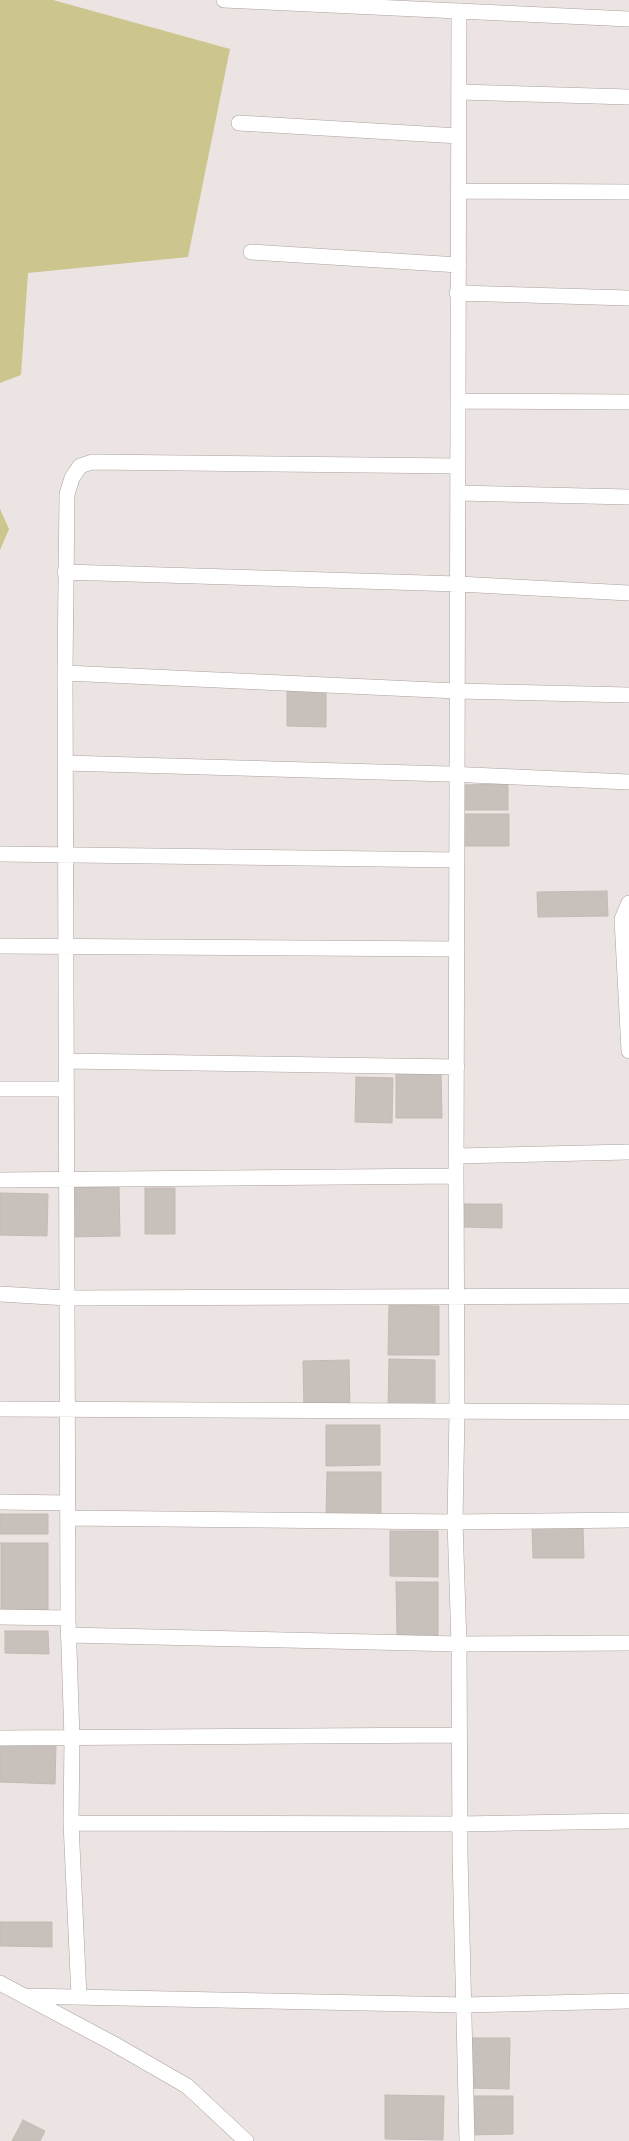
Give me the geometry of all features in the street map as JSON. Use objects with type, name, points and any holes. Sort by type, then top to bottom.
[{"type":"street","points":[[224,0],[629,19]]},
{"type":"street","points":[[459,11],[456,1176],[458,1412],[455,1522],[459,1644],[460,1824],[467,2141]]},
{"type":"street","points":[[459,92],[629,97]]},
{"type":"street","points":[[239,123],[459,136]]},
{"type":"street","points":[[459,191],[629,192]]},
{"type":"street","points":[[250,252],[459,265]]},
{"type":"street","points":[[457,293],[629,298]]},
{"type":"street","points":[[458,401],[629,402]]},
{"type":"street","points":[[79,1997],[71,1823],[72,1739],[68,1634],[65,762],[67,494],[72,478],[80,466],[92,462],[458,466]]},
{"type":"street","points":[[458,493],[629,497]]},
{"type":"street","points":[[65,572],[458,584],[629,593]]},
{"type":"street","points":[[65,673],[458,691],[629,695]]},
{"type":"street","points":[[65,762],[457,774],[629,782]]},
{"type":"street","points":[[0,854],[457,860]]},
{"type":"street","points":[[629,903],[622,920],[629,1051]]},
{"type":"street","points":[[0,946],[457,949]]},
{"type":"street","points":[[66,1061],[457,1067]]},
{"type":"street","points":[[0,1089],[66,1089]]},
{"type":"street","points":[[457,1156],[629,1152]]},
{"type":"street","points":[[0,1180],[456,1176]]},
{"type":"street","points":[[0,1294],[67,1298],[629,1296]]},
{"type":"street","points":[[0,1409],[629,1412]]},
{"type":"street","points":[[0,1502],[68,1511],[455,1522],[629,1520]]},
{"type":"street","points":[[0,1617],[68,1618]]},
{"type":"street","points":[[68,1634],[459,1644],[629,1644]]},
{"type":"street","points":[[0,1738],[459,1735]]},
{"type":"street","points":[[71,1823],[460,1824],[629,1821]]},
{"type":"street","points":[[0,1983],[114,2044],[187,2086],[246,2141]]},
{"type":"street","points":[[24,1996],[464,2005],[629,2001]]},
{"type":"shaded area","points":[[0,0],[53,0],[230,49],[188,257],[28,273],[21,375],[0,383]]},
{"type":"shaded area","points":[[0,509],[9,529],[0,550]]},
{"type":"building","points":[[287,691],[326,691],[326,727],[287,726]]},
{"type":"building","points":[[508,784],[508,810],[460,810],[460,785]]},
{"type":"building","points":[[460,814],[509,814],[509,846],[460,846]]},
{"type":"building","points":[[607,891],[608,916],[538,917],[537,892]]},
{"type":"building","points":[[396,1073],[441,1073],[442,1118],[396,1118]]},
{"type":"building","points":[[356,1077],[393,1078],[392,1123],[355,1122]]},
{"type":"building","points":[[70,1187],[119,1187],[120,1236],[70,1237]]},
{"type":"building","points":[[145,1188],[175,1188],[175,1234],[145,1234]]},
{"type":"building","points":[[0,1193],[48,1194],[47,1236],[0,1235]]},
{"type":"building","points":[[464,1204],[502,1204],[502,1228],[463,1227]]},
{"type":"building","points":[[389,1305],[439,1306],[439,1355],[388,1355]]},
{"type":"building","points":[[389,1359],[435,1360],[435,1409],[388,1407]]},
{"type":"building","points":[[349,1360],[350,1408],[304,1408],[303,1361]]},
{"type":"building","points":[[326,1425],[380,1425],[380,1465],[326,1466]]},
{"type":"building","points":[[327,1472],[381,1472],[381,1517],[326,1517]]},
{"type":"building","points":[[0,1514],[48,1514],[48,1534],[0,1534]]},
{"type":"building","points":[[583,1527],[584,1558],[533,1558],[532,1528]]},
{"type":"building","points":[[390,1531],[438,1531],[438,1577],[390,1576]]},
{"type":"building","points":[[1,1543],[48,1543],[48,1611],[1,1611]]},
{"type":"building","points":[[396,1582],[438,1582],[438,1635],[397,1635]]},
{"type":"building","points":[[5,1631],[48,1631],[49,1654],[5,1653]]},
{"type":"building","points":[[0,1744],[56,1746],[55,1784],[0,1782]]},
{"type":"building","points":[[0,1922],[52,1922],[52,1947],[0,1946]]},
{"type":"building","points":[[467,2038],[510,2038],[509,2089],[466,2088]]},
{"type":"building","points":[[385,2095],[444,2096],[443,2140],[385,2139]]},
{"type":"building","points":[[469,2096],[513,2096],[513,2134],[469,2135]]},
{"type":"building","points":[[23,2120],[45,2131],[40,2141],[12,2141]]}]
